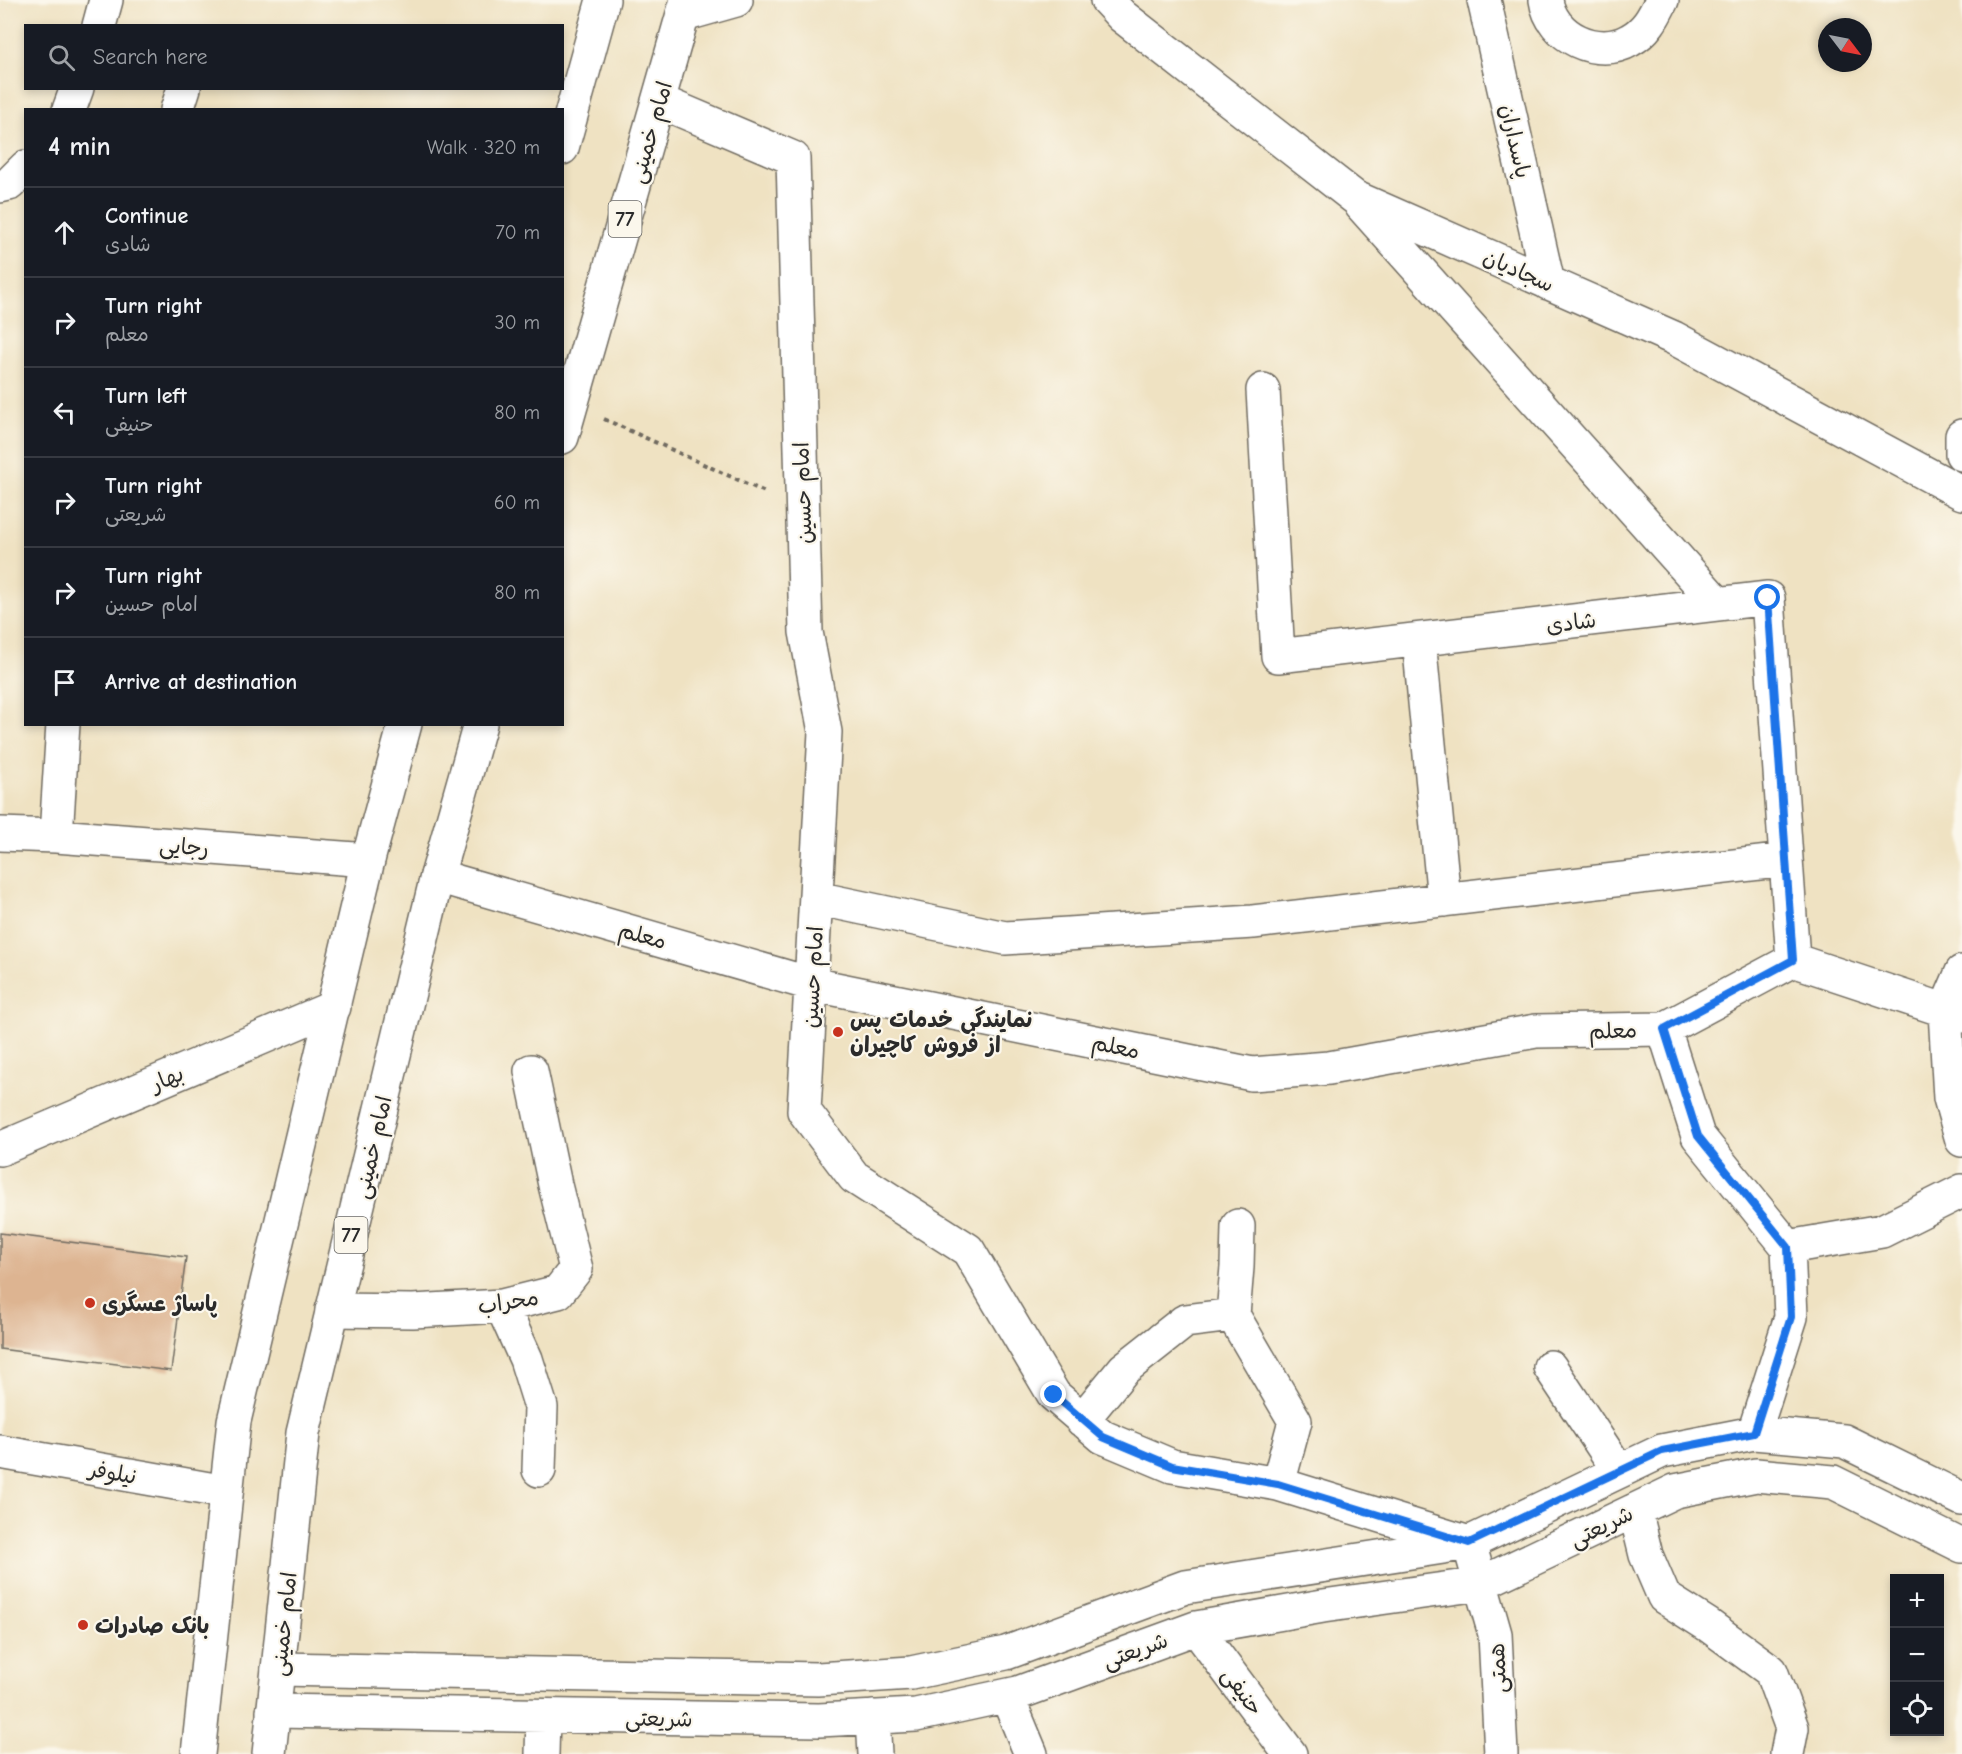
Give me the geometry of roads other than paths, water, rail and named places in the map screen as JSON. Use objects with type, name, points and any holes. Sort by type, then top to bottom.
[{"type":"main road","points":[[100,24],[106,0]]},
{"type":"main road","points":[[564,141],[603,0]]},
{"type":"main road","points":[[685,7],[736,0]]},
{"type":"main road","name":"سجادیان","points":[[1107,0],[1122,16],[1354,197],[1674,338],[1962,494]]},
{"type":"main road","name":"پاسداران","points":[[1484,0],[1548,283]]},
{"type":"main road","points":[[1546,0],[1547,8],[1560,29],[1581,44],[1605,48],[1630,41],[1649,25],[1662,0]]},
{"type":"main road","name":"امام خمینی","points":[[564,431],[685,7]]},
{"type":"main road","points":[[70,108],[76,90]]},
{"type":"main road","points":[[178,108],[183,90]]},
{"type":"main road","name":"امام حسین","points":[[658,101],[793,158],[806,632],[825,732],[804,1111],[854,1177],[968,1250],[1054,1395],[1103,1437],[1172,1466],[1278,1484],[1469,1543]]},
{"type":"main road","points":[[1354,197],[1718,604]]},
{"type":"main road","name":"شادی","points":[[1263,390],[1278,656],[1768,598],[1793,960]]},
{"type":"main road","points":[[1962,436],[1962,454]]},
{"type":"main road","points":[[1419,640],[1444,900]]},
{"type":"main road","points":[[56,836],[63,726]]},
{"type":"main road","points":[[198,1754],[234,1421],[368,860],[404,726]]},
{"type":"main road","name":"امام خمینی","points":[[269,1754],[303,1433],[437,876],[479,726]]},
{"type":"main road","name":"رجایی","points":[[0,834],[56,836],[368,860]]},
{"type":"main road","points":[[816,898],[1005,938],[1253,922],[1786,860]]},
{"type":"main road","name":"معلم","points":[[437,876],[811,984],[1252,1074],[1329,1068],[1536,1031],[1664,1029],[1793,960]]},
{"type":"main road","points":[[1793,960],[1954,1013]]},
{"type":"main road","points":[[1962,972],[1954,1013],[1950,1098],[1962,1140]]},
{"type":"main road","name":"بهار","points":[[0,1149],[334,1006]]},
{"type":"main road","points":[[1664,1029],[1698,1136],[1788,1247],[1791,1317],[1754,1433]]},
{"type":"main road","name":"محراب","points":[[333,1310],[413,1311],[502,1305],[558,1293],[576,1269],[555,1185],[531,1071]]},
{"type":"main road","points":[[1788,1247],[1882,1231],[1962,1191]]},
{"type":"main road","points":[[1238,1226],[1238,1267],[1233,1315],[1295,1421],[1278,1484]]},
{"type":"main road","points":[[502,1305],[526,1359],[541,1407],[539,1470]]},
{"type":"main road","points":[[1082,1420],[1124,1369],[1185,1321],[1233,1315]]},
{"type":"main road","points":[[1550,1367],[1619,1471]]},
{"type":"main road","name":"شریعتی","points":[[278,1669],[818,1679],[911,1673],[1006,1653],[1185,1587],[1469,1543],[1662,1451],[1754,1433],[1844,1441],[1962,1499]]},
{"type":"main road","name":"نیلوفر","points":[[0,1452],[226,1492]]},
{"type":"main road","name":"شریعتی","points":[[273,1711],[819,1720],[916,1714],[1007,1696],[1196,1628],[1323,1606],[1480,1584],[1675,1491],[1756,1475],[1833,1482],[1962,1546]]},
{"type":"main road","points":[[1635,1510],[1646,1555],[1664,1597],[1708,1624],[1771,1671],[1792,1728],[1787,1754]]},
{"type":"main road","name":"همتی","points":[[1469,1543],[1495,1634],[1501,1754]]},
{"type":"main road","name":"حنیفی","points":[[1196,1628],[1290,1754]]},
{"type":"main road","points":[[333,1712],[334,1670]]},
{"type":"main road","points":[[1007,1696],[1031,1754]]},
{"type":"main road","points":[[542,1754],[543,1716]]},
{"type":"main road","points":[[873,1717],[875,1754]]},
{"type":"place","name":"نمایندگی خدمات پس از فروش کاچیران","points":[[838,1032]]},
{"type":"place","name":"پاساژ عسگری","points":[[90,1303]]},
{"type":"place","name":"بانک صادرات","points":[[83,1625]]}]
